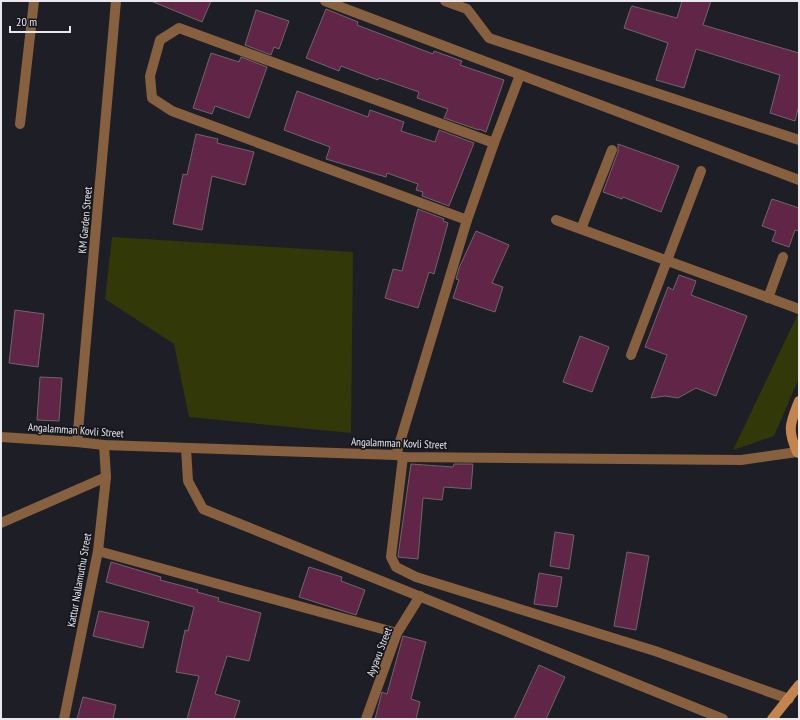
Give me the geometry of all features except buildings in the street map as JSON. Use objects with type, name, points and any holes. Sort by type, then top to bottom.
[{"type":"main road","points":[[798,453],[792,442],[790,429],[799,401]]},
{"type":"main road","points":[[772,719],[799,685]]},
{"type":"street","points":[[20,124],[34,1]]},
{"type":"street","name":"KM Garden Street","points":[[77,442],[116,1]]},
{"type":"street","points":[[445,1],[467,9],[489,38],[799,140]]},
{"type":"street","points":[[328,2],[799,180]]},
{"type":"street","points":[[467,220],[172,111],[152,98],[150,76],[160,40],[178,28],[494,143]]},
{"type":"street","points":[[520,75],[467,220],[400,456],[391,558],[396,567],[416,577],[655,651],[789,698]]},
{"type":"street","points":[[581,229],[612,150]]},
{"type":"street","points":[[631,355],[701,171]]},
{"type":"street","points":[[556,220],[799,309]]},
{"type":"street","points":[[768,298],[783,257]]},
{"type":"street","name":"Angalamman Kovli Street","points":[[1,437],[104,445],[400,456],[741,460],[798,453]]},
{"type":"street","name":"Kattur Nallamuthu Street","points":[[64,719],[98,551],[106,477],[104,445]]},
{"type":"street","points":[[186,448],[188,481],[203,509],[723,719]]},
{"type":"street","points":[[1,523],[106,477]]},
{"type":"street","points":[[98,551],[397,633]]},
{"type":"street","name":"Ayyavu Street","points":[[366,719],[397,633],[420,596]]},
{"type":"green space","points":[[112,237],[353,252],[351,433],[189,417],[174,344],[105,299]]},
{"type":"green space","points":[[799,312],[799,378],[774,436],[733,450]]}]
